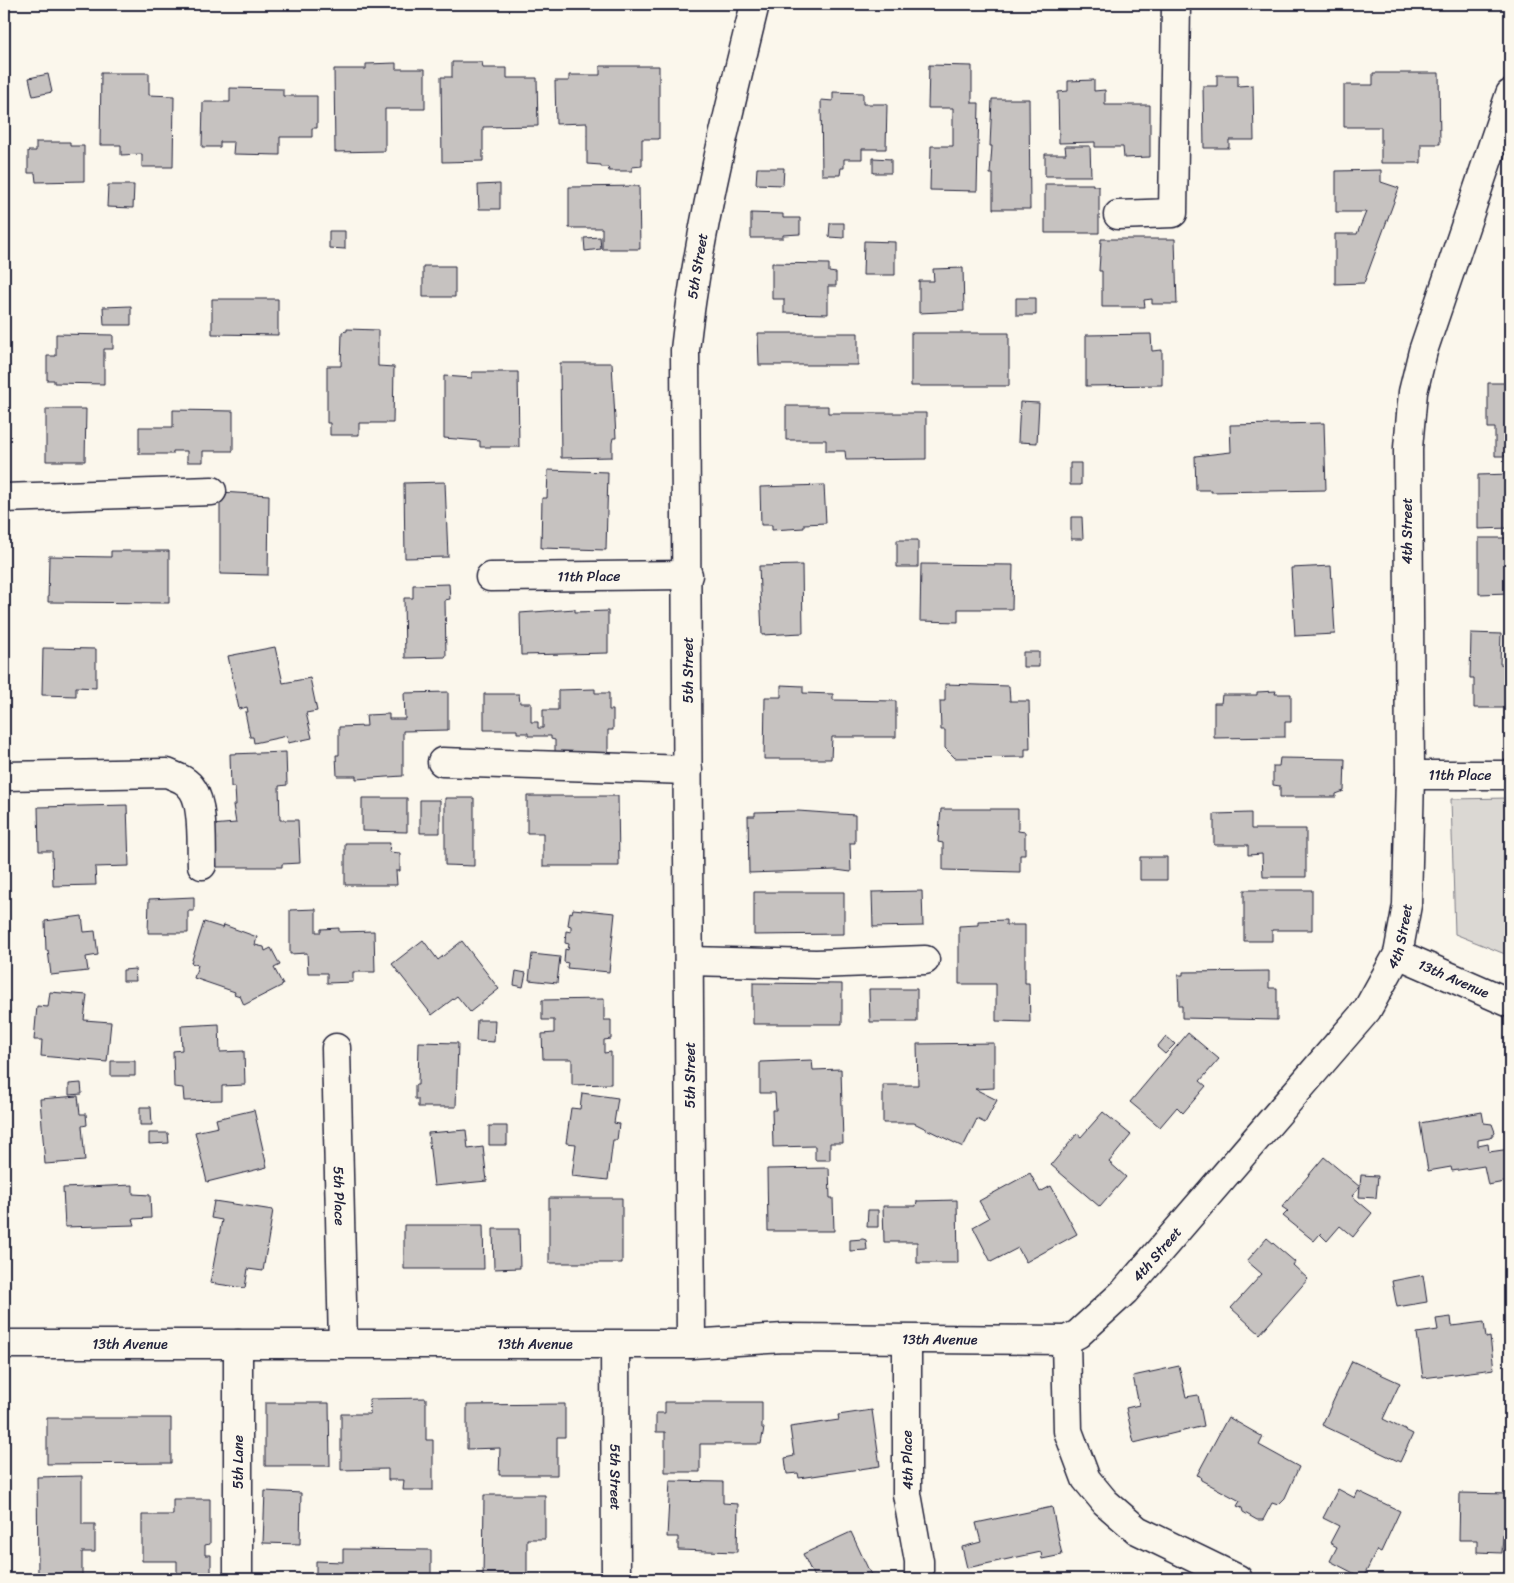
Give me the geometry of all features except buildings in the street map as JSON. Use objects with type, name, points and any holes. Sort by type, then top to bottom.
[{"type":"street","name":"5th Street","points":[[692,1344],[688,575],[684,350],[691,293],[716,166],[755,4]]},
{"type":"street","points":[[1118,215],[1173,213],[1176,4]]},
{"type":"street","name":"4th Street","points":[[1066,1340],[1078,1334],[1125,1291],[1151,1262],[1367,1010],[1398,954],[1407,905],[1410,775],[1407,521],[1408,448],[1413,392],[1423,351],[1510,94]]},
{"type":"street","points":[[4,498],[212,491]]},
{"type":"street","name":"11th Place","points":[[490,577],[688,575]]},
{"type":"street","points":[[442,762],[688,770]]},
{"type":"street","points":[[4,776],[167,773],[184,780],[194,790],[199,810],[202,864]]},
{"type":"street","name":"11th Place","points":[[1410,775],[1510,775]]},
{"type":"street","name":"13th Avenue","points":[[1398,954],[1510,1002]]},
{"type":"street","points":[[689,961],[816,964],[925,960]]},
{"type":"street","name":"5th Place","points":[[336,1048],[343,1344]]},
{"type":"street","name":"13th Avenue","points":[[4,1344],[615,1345],[692,1344],[784,1338],[1066,1340]]},
{"type":"street","name":"4th Place","points":[[907,1340],[907,1494],[919,1561],[919,1579]]},
{"type":"street","points":[[1066,1340],[1068,1431],[1086,1480],[1105,1502],[1137,1530],[1238,1579]]},
{"type":"street","name":"5th Lane","points":[[238,1344],[238,1579]]},
{"type":"street","name":"5th Street","points":[[615,1345],[616,1579]]},
{"type":"shaded area","points":[[1510,798],[1510,956],[1455,934],[1451,799]]}]
